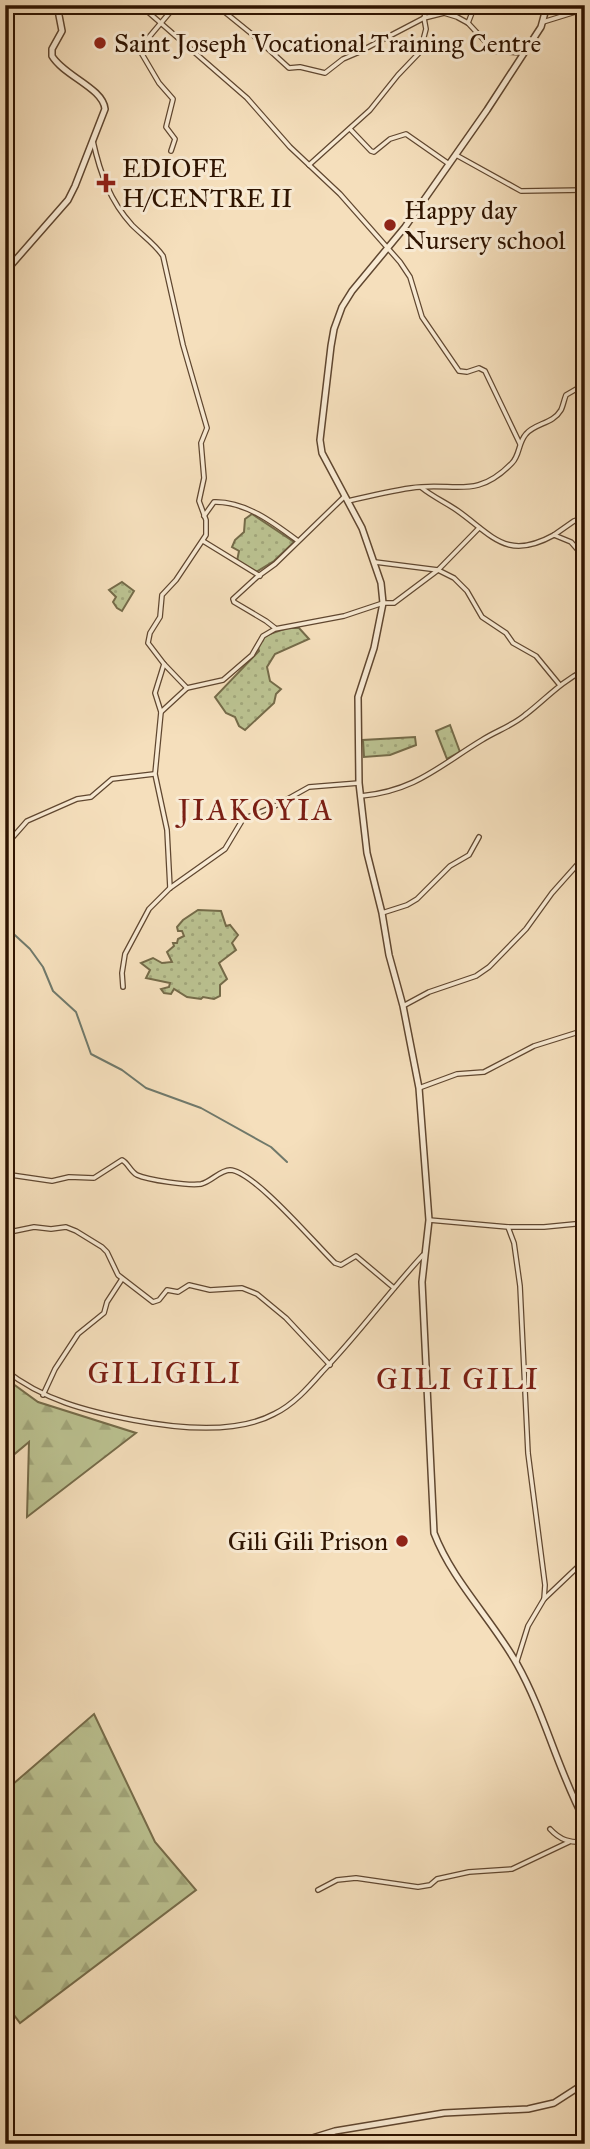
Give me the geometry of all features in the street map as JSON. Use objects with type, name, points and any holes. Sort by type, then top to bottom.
[{"type":"street","points":[[5,272],[68,200],[105,109],[104,102],[52,57],[52,49],[62,31],[57,5]]},
{"type":"street","points":[[140,5],[247,98],[264,120],[341,194],[410,277],[422,317],[455,368],[463,372],[479,368],[485,371],[520,444]]},
{"type":"street","points":[[172,151],[175,139],[166,127],[173,99],[159,83],[139,49],[176,5]]},
{"type":"street","points":[[216,5],[289,68],[300,67],[326,74],[349,55],[358,53],[424,18],[443,13],[468,23],[494,51],[523,53]]},
{"type":"street","points":[[309,165],[350,129],[420,52],[428,5]]},
{"type":"street","points":[[468,23],[475,5]]},
{"type":"street","points":[[547,5],[543,22],[456,155],[342,307],[332,337],[320,440],[322,453],[362,528],[375,562],[383,603],[374,648],[358,697],[359,783],[367,853],[419,1088],[429,1220],[422,1282],[434,1533],[449,1567],[516,1663],[585,1821]]},
{"type":"street","points":[[543,22],[585,9]]},
{"type":"street","points":[[350,129],[374,152],[390,139],[406,134],[449,164]]},
{"type":"street","points":[[93,141],[101,174],[113,199],[133,226],[157,248],[167,267],[183,345],[207,428],[201,443],[204,478],[199,501],[206,535],[161,599],[160,617],[150,633],[148,643],[163,664],[187,688]]},
{"type":"street","points":[[456,155],[521,191],[585,190]]},
{"type":"street","points":[[275,629],[233,600],[346,498],[420,487],[470,488],[480,484],[511,465],[520,444],[531,430],[547,423],[558,414],[566,395],[585,384]]},
{"type":"street","points":[[420,487],[460,512],[487,536],[503,544],[537,544],[585,517]]},
{"type":"street","points":[[204,516],[214,502],[228,504],[258,514],[298,541]]},
{"type":"street","points":[[161,712],[187,688],[223,680],[251,655],[263,636],[275,629],[344,616],[383,603],[394,603],[438,570],[479,528]]},
{"type":"street","points":[[554,535],[571,542],[585,558]]},
{"type":"street","points":[[203,541],[260,576]]},
{"type":"street","points":[[375,562],[438,570],[459,581],[474,600],[482,617],[506,634],[513,643],[536,656],[559,684]]},
{"type":"street","points":[[163,664],[155,693],[161,712],[155,774],[167,830],[170,888]]},
{"type":"street","points":[[361,796],[379,794],[430,776],[483,740],[522,718],[559,684],[585,670]]},
{"type":"street","points":[[5,771],[9,780],[5,789]]},
{"type":"street","points":[[5,846],[27,821],[77,799],[91,797],[112,779],[155,774]]},
{"type":"street","points":[[123,986],[122,968],[131,942],[149,909],[170,888],[225,849],[243,819],[267,810],[309,786],[359,783]]},
{"type":"street","points":[[382,913],[417,899],[443,872],[468,855],[479,837]]},
{"type":"street","points":[[403,1006],[429,992],[466,981],[489,967],[526,929],[552,893],[585,856]]},
{"type":"street","points":[[419,1088],[457,1074],[484,1072],[534,1046],[585,1030]]},
{"type":"street","points":[[5,1178],[11,1175],[52,1181],[69,1177],[94,1178],[122,1160],[137,1175],[186,1184],[205,1183],[231,1170],[253,1183],[284,1209],[335,1263],[341,1265],[356,1256],[394,1288]]},
{"type":"street","points":[[429,1220],[508,1227],[585,1223]]},
{"type":"street","points":[[5,1233],[29,1227],[66,1227],[102,1247],[118,1275],[153,1302],[159,1300],[167,1290],[178,1292],[189,1285],[210,1290],[236,1288],[251,1291],[275,1308],[330,1365]]},
{"type":"street","points":[[508,1227],[514,1243],[520,1286],[528,1453],[544,1568],[544,1599]]},
{"type":"street","points":[[5,1370],[30,1389],[43,1395],[104,1415],[164,1426],[207,1427],[251,1423],[274,1415],[288,1405],[330,1365],[424,1255]]},
{"type":"street","points":[[43,1395],[78,1334],[107,1310],[107,1302],[122,1279]]},
{"type":"street","points":[[516,1663],[528,1626],[544,1599],[585,1560]]},
{"type":"street","points":[[550,1829],[569,1842]]},
{"type":"street","points":[[318,1890],[337,1880],[356,1878],[418,1887],[430,1885],[438,1879],[469,1872],[512,1869],[569,1842],[585,1842]]},
{"type":"street","points":[[293,2144],[335,2131],[444,2113],[528,2109],[554,2103],[585,2083]]},
{"type":"green space","points":[[252,514],[294,542],[274,561],[256,572],[237,561],[239,551],[232,547],[244,532],[245,519]]},
{"type":"green space","points":[[122,582],[134,591],[122,611],[113,602],[116,597],[109,590]]},
{"type":"green space","points":[[287,628],[299,628],[309,639],[275,654],[267,667],[270,681],[281,689],[276,694],[274,703],[245,730],[239,726],[235,717],[226,713],[215,697],[259,651],[257,644],[264,636]]},
{"type":"green space","points":[[450,725],[460,752],[447,759],[436,731]]},
{"type":"green space","points":[[415,737],[416,745],[390,755],[364,757],[363,740]]},
{"type":"green space","points":[[198,910],[221,911],[226,926],[230,925],[238,935],[232,943],[236,950],[219,963],[227,979],[220,985],[220,996],[214,999],[187,997],[174,989],[171,994],[164,993],[161,989],[169,987],[170,983],[146,978],[150,970],[141,963],[153,958],[162,963],[172,962],[167,952],[174,946],[173,943],[177,943],[178,939],[184,936],[177,927]]},
{"type":"green space","points":[[5,1378],[38,1402],[136,1433],[27,1517],[29,1442],[5,1462]]},
{"type":"green space","points":[[94,1714],[155,1842],[196,1890],[20,2023],[5,2003],[5,1791]]},
{"type":"waterway","points":[[5,926],[30,949],[43,967],[53,991],[76,1012],[91,1054],[122,1070],[146,1088],[201,1108],[271,1147],[287,1162]]},
{"type":"place","name":"Saint Joseph Vocational Training Centre","points":[[100,43]]},
{"type":"place","name":"EDIOFE H/CENTRE II","points":[[106,183]]},
{"type":"place","name":"Happy day Nursery school","points":[[390,225]]},
{"type":"place","name":"Gili Gili Prison","points":[[402,1541]]},
{"type":"district","name":"JIAKOYIA","points":[[256,810]]},
{"type":"district","name":"GILIGILI","points":[[165,1373]]},
{"type":"district","name":"GILI GILI","points":[[458,1379]]}]
